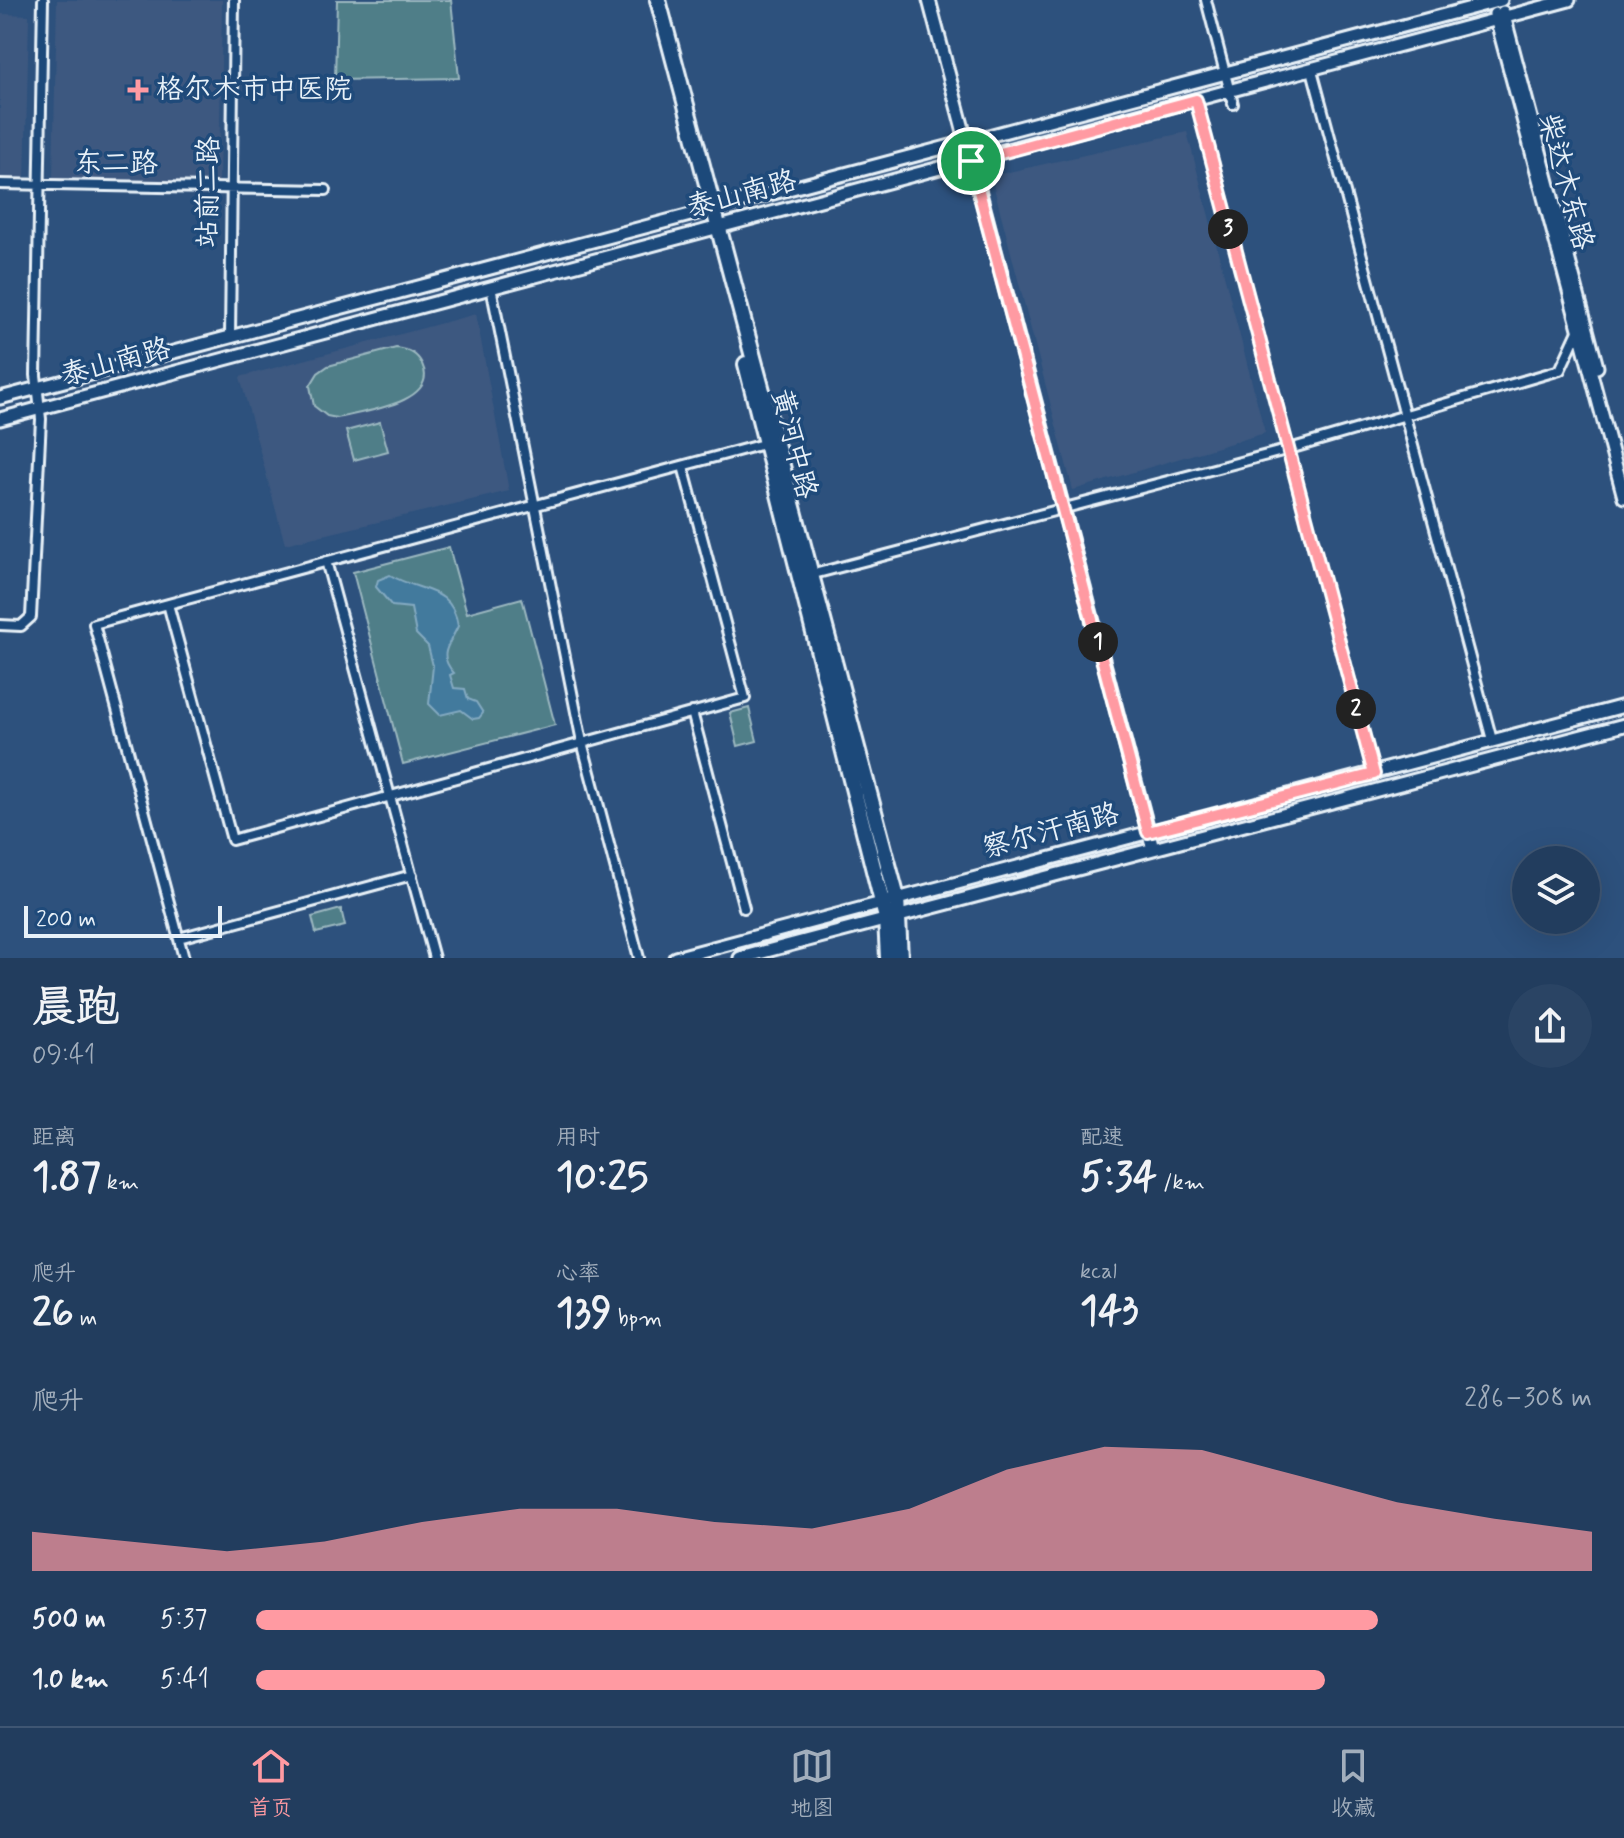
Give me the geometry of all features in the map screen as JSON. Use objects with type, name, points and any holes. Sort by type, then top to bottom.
[{"type":"highway","name":"黄河中路","points":[[652,0],[711,208]]},
{"type":"highway","name":"黄河中路","points":[[658,0],[767,443],[897,898],[893,917]]},
{"type":"highway","name":"黄河中路","points":[[715,227],[806,576],[882,902],[893,917]]},
{"type":"highway","points":[[888,958],[893,917]]},
{"type":"highway","points":[[893,917],[900,958]]},
{"type":"street","points":[[0,625],[21,626],[31,617],[41,413],[37,387],[43,0]]},
{"type":"street","name":"站前二路","points":[[230,336],[234,0]]},
{"type":"street","points":[[929,0],[1153,849]]},
{"type":"street","points":[[1206,0],[1232,98]]},
{"type":"street","name":"泰山南路","points":[[0,419],[41,413],[491,287],[1196,100],[1232,98],[1312,70],[1569,0]]},
{"type":"street","points":[[1497,1],[1500,18]]},
{"type":"street","name":"泰山南路","points":[[0,398],[1497,1]]},
{"type":"street","name":"柴达木东路","points":[[1500,18],[1624,497]]},
{"type":"street","name":"柴达木东路","points":[[1500,18],[1624,474]]},
{"type":"street","points":[[1312,70],[1402,416],[1492,740]]},
{"type":"street","points":[[1196,100],[1374,774]]},
{"type":"street","name":"东二路","points":[[0,184],[326,190]]},
{"type":"street","points":[[491,287],[538,506],[582,742],[639,958]]},
{"type":"street","points":[[806,576],[1286,450],[1560,370],[1579,328]]},
{"type":"street","points":[[184,958],[94,624],[767,443]]},
{"type":"street","points":[[168,604],[232,840],[745,698],[683,466]]},
{"type":"street","points":[[326,561],[434,958]]},
{"type":"street","name":"察尔汗南路","points":[[675,958],[1624,706]]},
{"type":"street","points":[[692,712],[744,908]]},
{"type":"street","name":"察尔汗南路","points":[[740,958],[1624,725]]},
{"type":"street","points":[[179,938],[412,875]]},
{"type":"street","points":[[834,916],[838,931]]},
{"type":"shaded area","name":"格尔木市中医院","points":[[57,0],[222,0],[219,182],[53,179]]},
{"type":"shaded area","points":[[0,14],[29,15],[25,178],[0,177]]},
{"type":"shaded area","points":[[1187,132],[1265,433],[1073,490],[991,176]]},
{"type":"shaded area","points":[[476,314],[509,491],[285,544],[240,377]]},
{"type":"shaded area","points":[[390,575],[433,592],[449,603],[458,626],[446,650],[446,660],[454,673],[450,675],[454,688],[465,689],[468,699],[476,702],[483,713],[479,718],[473,719],[461,710],[440,715],[429,704],[433,666],[428,646],[416,634],[411,608],[392,606],[376,587],[378,580]]},
{"type":"green space","points":[[337,0],[451,0],[459,78],[335,80]]},
{"type":"green space","points":[[396,348],[411,352],[422,364],[425,377],[420,388],[410,397],[379,409],[337,418],[327,416],[314,406],[310,386],[318,373],[328,366]]},
{"type":"green space","points":[[380,422],[388,451],[354,460],[346,431]]},
{"type":"green space","points":[[449,547],[467,613],[522,598],[555,725],[403,764],[353,572]]},
{"type":"green space","points":[[749,708],[757,741],[738,746],[730,713]]},
{"type":"green space","points":[[341,909],[345,926],[316,933],[312,917]]},
{"type":"place","name":"格尔木市中医院","points":[[138,90]]},
{"type":"route","points":[[1196,100],[1374,774],[1148,832],[971,161],[1196,100]]}]
